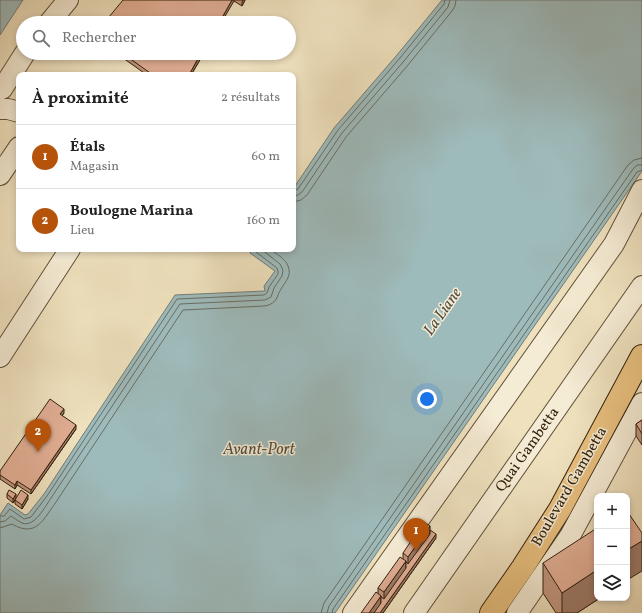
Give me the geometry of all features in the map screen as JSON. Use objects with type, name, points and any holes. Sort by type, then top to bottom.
[{"type":"main road","name":"Boulevard Gambetta","points":[[490,613],[523,567],[560,509],[642,356]]},
{"type":"lane","points":[[55,16],[68,0]]},
{"type":"lane","points":[[2,89],[21,60]]},
{"type":"lane","points":[[0,109],[16,111]]},
{"type":"lane","points":[[0,175],[16,152]]},
{"type":"lane","points":[[353,613],[614,244],[642,190]]},
{"type":"lane","points":[[0,356],[68,252]]},
{"type":"lane","name":"Quai Gambetta","points":[[414,613],[642,286]]},
{"type":"lane","points":[[517,613],[570,536],[642,403]]},
{"type":"water","points":[[0,0],[23,0],[0,35]]},
{"type":"water","name":"Avant-Port","points":[[442,0],[642,0],[642,171],[335,613],[0,613],[0,515],[8,503],[25,515],[28,514],[44,494],[175,295],[265,291],[264,286],[275,271],[250,252],[296,252],[296,185],[334,128]]},
{"type":"building","points":[[123,0],[232,0],[223,16],[110,16]]},
{"type":"building","points":[[132,60],[197,60],[191,72],[149,72]]},
{"type":"building","points":[[50,399],[64,409],[60,414],[76,425],[31,490],[17,481],[15,485],[0,475],[0,471]]},
{"type":"building","points":[[642,420],[642,434],[636,424]]},
{"type":"building","points":[[9,490],[16,494],[13,499],[7,494]]},
{"type":"building","points":[[21,490],[28,495],[22,505],[15,500]]},
{"type":"building","points":[[630,515],[642,533],[642,541],[630,548]]},
{"type":"building","points":[[424,522],[430,526],[408,557],[403,553]]},
{"type":"building","points":[[430,530],[436,534],[380,613],[374,613],[381,603],[381,597],[384,599],[406,568],[406,562],[408,564],[430,534]]},
{"type":"building","points":[[594,530],[594,572],[562,593],[543,563]]},
{"type":"building","points":[[400,557],[406,561],[384,592],[378,588]]},
{"type":"building","points":[[376,592],[381,596],[369,613],[361,613]]},
{"type":"place","name":"Boulogne Marina","points":[[38,452]]},
{"type":"place","name":"Étals","points":[[416,551]]},
{"type":"water label","name":"La Liane","points":[[443,312]]}]
